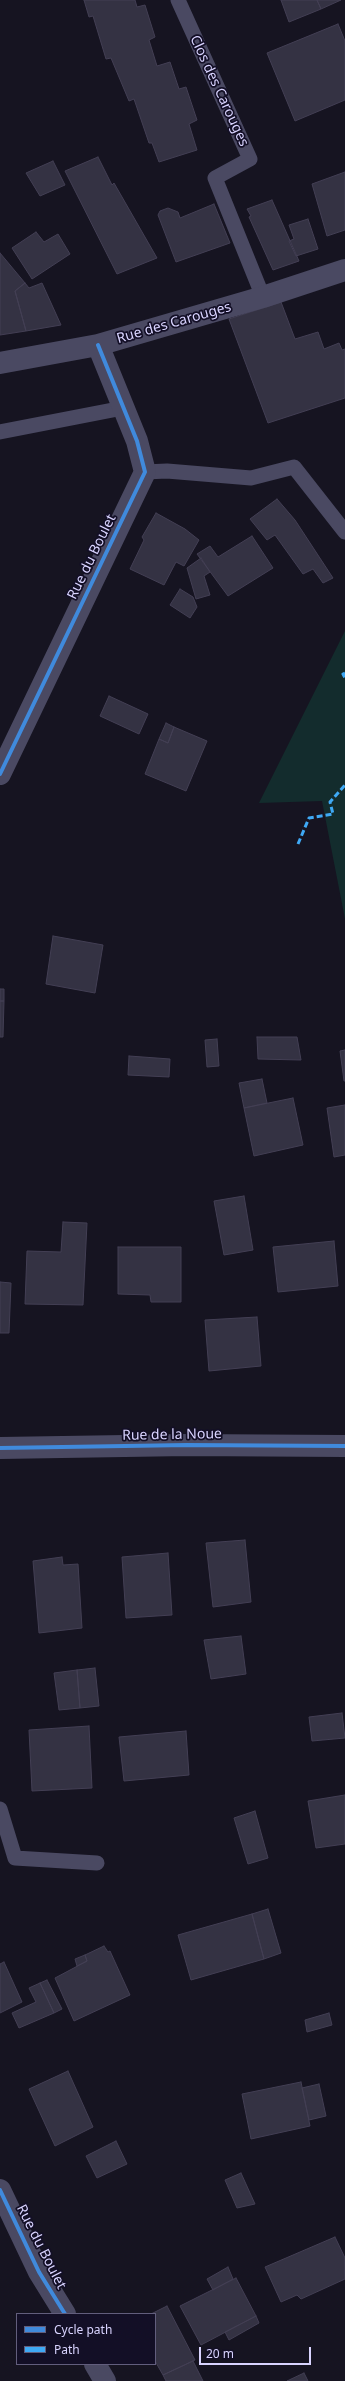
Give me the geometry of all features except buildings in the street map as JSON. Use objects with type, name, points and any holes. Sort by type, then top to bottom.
[{"type":"street","name":"Rue des Carouges","points":[[0,363],[98,345],[263,297],[345,270]]},
{"type":"street","points":[[98,345],[137,441],[145,472]]},
{"type":"street","name":"Rue du Boulet","points":[[0,774],[145,472]]},
{"type":"street","name":"Rue de la Noue","points":[[0,1448],[187,1445],[345,1446]]},
{"type":"street","name":"Rue du Boulet","points":[[0,2190],[40,2272],[64,2313]]},
{"type":"street","points":[[96,2365],[105,2381]]},
{"type":"lane","name":"Clos des Carouges","points":[[178,0],[250,159],[215,178],[263,297]]},
{"type":"lane","points":[[0,432],[123,408]]},
{"type":"lane","points":[[145,472],[167,471],[250,478],[294,467],[345,532]]},
{"type":"lane","points":[[0,1810],[15,1858],[97,1863]]},
{"type":"green space","points":[[345,631],[345,919],[322,801],[259,803]]},
{"type":"marked path","points":[[345,673],[343,674],[345,678]]},
{"type":"marked path","points":[[298,844],[309,818],[333,814],[330,802],[345,785]]},
{"type":"cycle path","points":[[0,774],[145,472],[137,441],[98,345]]},
{"type":"cycle path","points":[[0,1448],[187,1445],[345,1446]]},
{"type":"cycle path","points":[[0,2190],[39,2272],[64,2313]]}]
